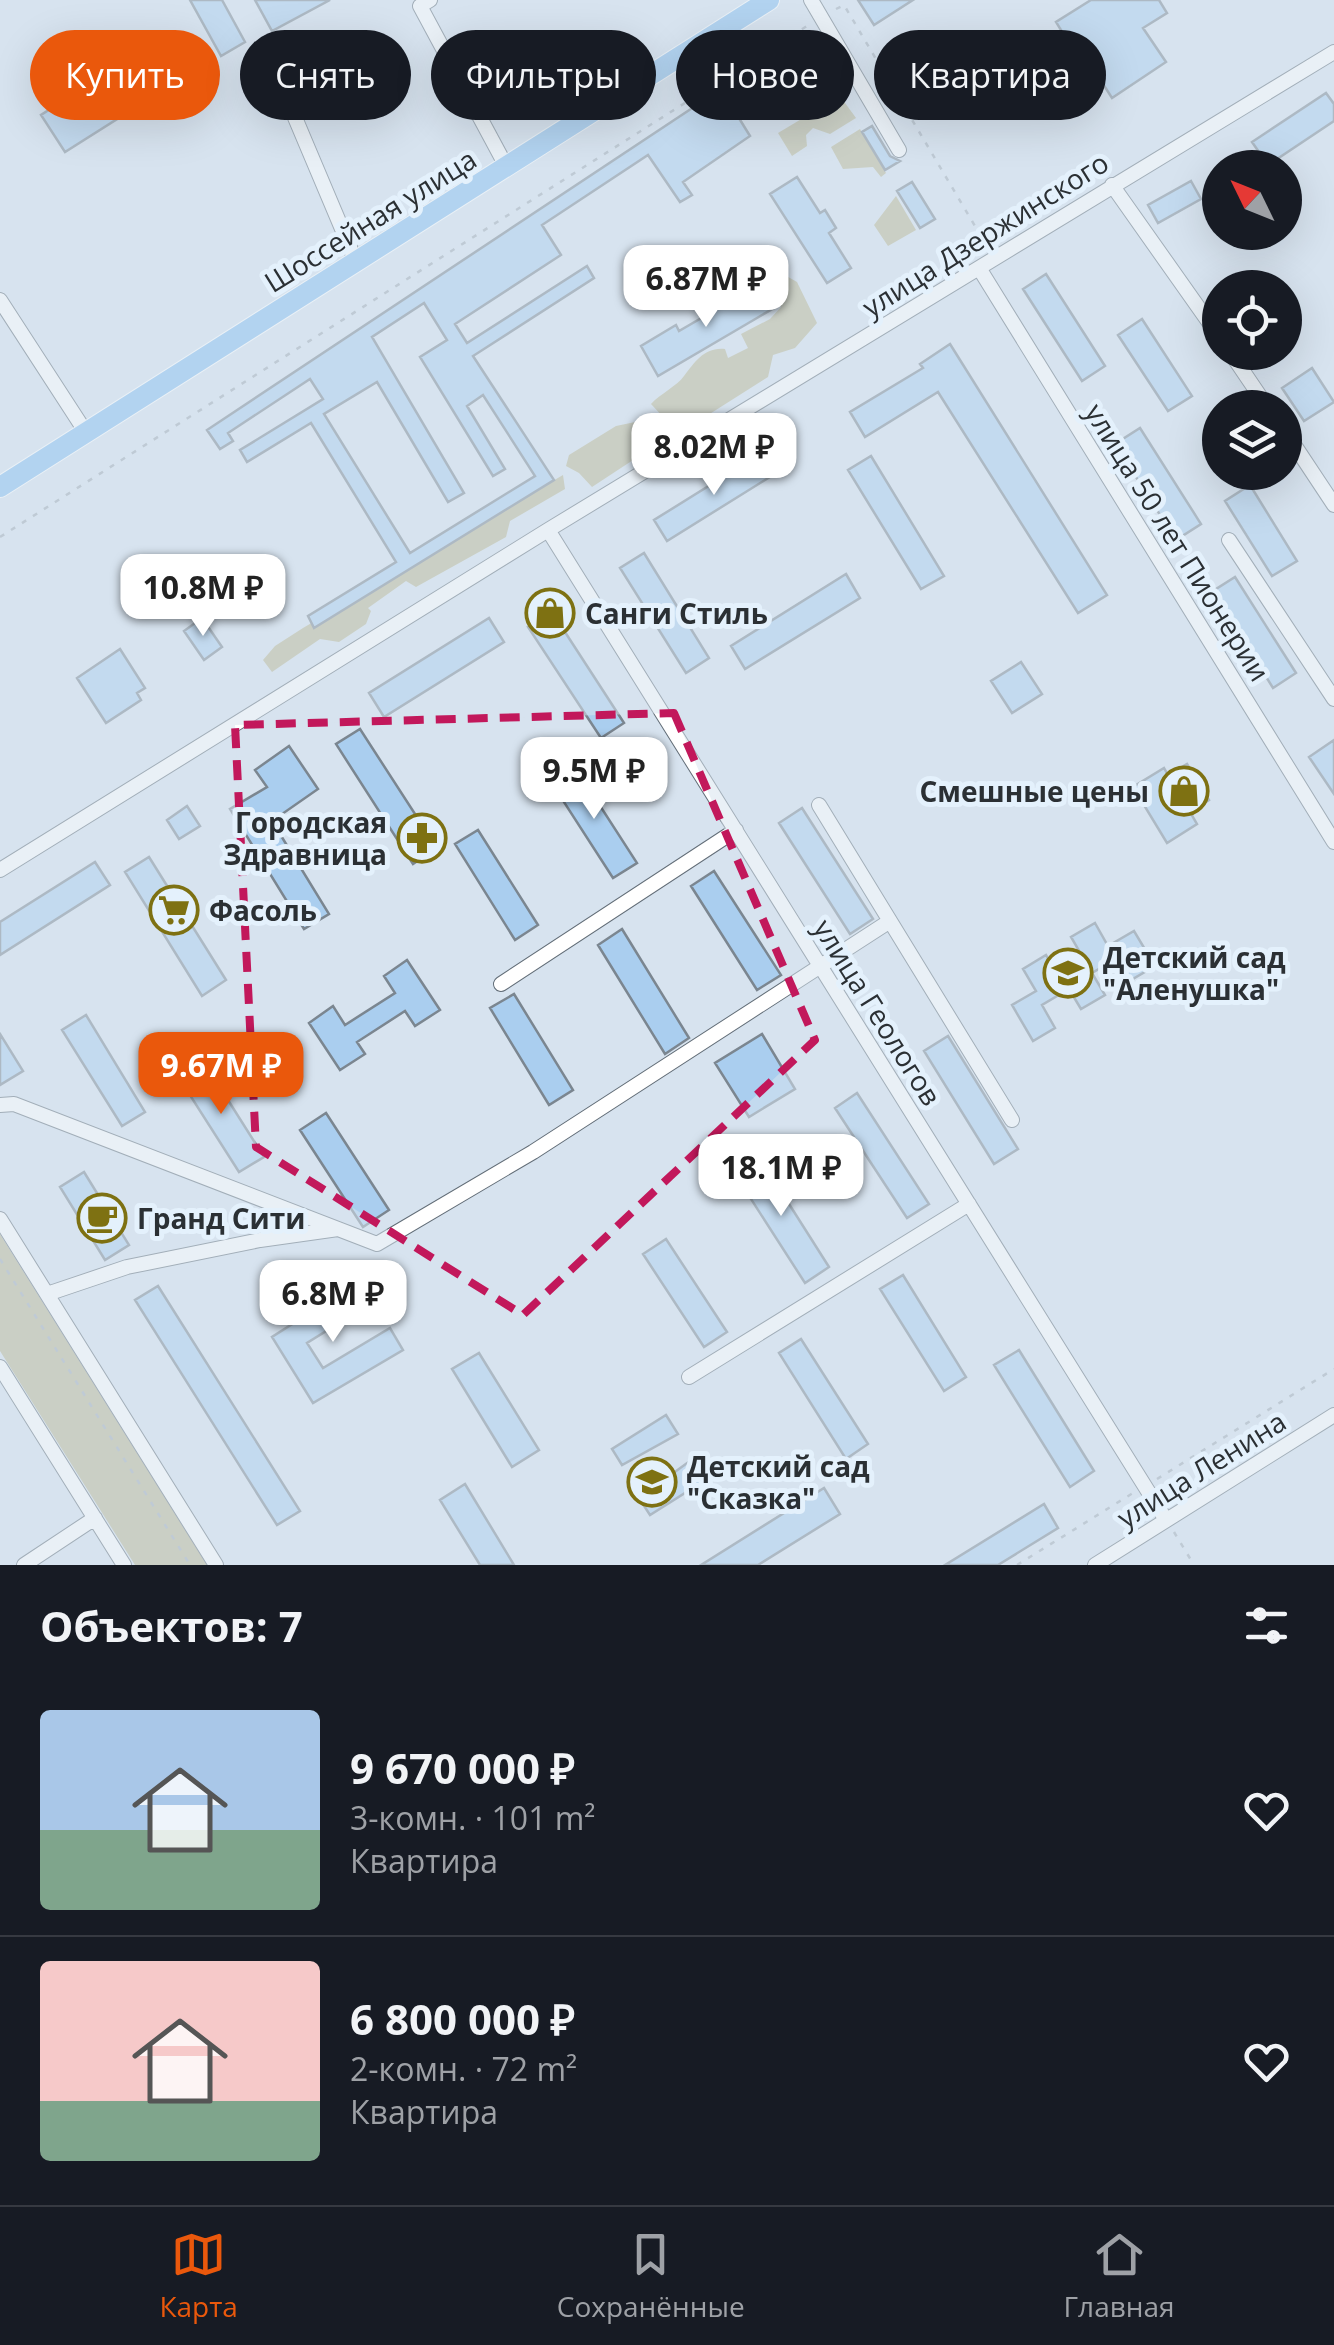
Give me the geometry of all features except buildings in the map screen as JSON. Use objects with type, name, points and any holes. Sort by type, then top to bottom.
[{"type":"highway","name":"Шоссейная улица","points":[[0,487],[769,0]]},
{"type":"street","points":[[430,0],[420,6],[506,166]]},
{"type":"street","points":[[810,0],[899,150]]},
{"type":"street","name":"улица Дзержинского","points":[[0,870],[1112,184],[1334,52]]},
{"type":"street","points":[[296,120],[356,262]]},
{"type":"street","points":[[1112,184],[1202,312]]},
{"type":"street","name":"улица 50 лет Пионерии","points":[[979,268],[1334,842]]},
{"type":"street","points":[[0,300],[85,431]]},
{"type":"street","points":[[1302,457],[1334,505]]},
{"type":"street","name":"улица Геологов","points":[[548,530],[1166,1520]]},
{"type":"street","points":[[1229,540],[1333,697]]},
{"type":"street","points":[[819,805],[1012,1120]]},
{"type":"street","points":[[502,984],[736,830]]},
{"type":"street","points":[[0,1105],[14,1104],[376,1244],[532,1152],[890,921]]},
{"type":"street","points":[[689,1376],[969,1204]]},
{"type":"street","points":[[0,1219],[216,1565]]},
{"type":"street","points":[[47,1294],[128,1267],[260,1240],[341,1229]]},
{"type":"street","points":[[0,1367],[124,1565]]},
{"type":"street","name":"улица Ленина","points":[[1094,1565],[1334,1415]]},
{"type":"street","points":[[24,1565],[95,1518]]},
{"type":"path","points":[[0,536],[676,109]]},
{"type":"path","points":[[0,1259],[190,1565]]},
{"type":"path","points":[[1017,1565],[1334,1369]]},
{"type":"path","points":[[1166,1520],[1194,1565]]},
{"type":"highlighted area","points":[[674,713],[815,1040],[523,1315],[256,1147],[235,725]]},
{"type":"shaded area","points":[[800,120],[853,120],[830,134],[813,128],[806,135],[807,146],[792,156],[778,133]]},
{"type":"shaded area","points":[[860,129],[886,173],[881,177],[873,167],[843,169],[831,147]]},
{"type":"shaded area","points":[[896,196],[916,230],[888,246],[874,225]]},
{"type":"shaded area","points":[[776,270],[797,282],[817,323],[795,348],[773,355],[768,377],[686,429],[664,418],[651,404],[681,380],[701,356],[725,349],[728,358],[748,348],[741,334],[770,319],[781,307]]},
{"type":"shaded area","points":[[654,422],[662,431],[662,441],[592,487],[566,466],[569,455],[616,426]]},
{"type":"shaded area","points":[[563,475],[565,489],[510,521],[506,537],[416,587],[406,581],[368,608],[371,611],[366,624],[339,642],[320,639],[272,672],[263,660],[275,646],[303,628]]},
{"type":"shaded area","points":[[0,1234],[207,1565],[135,1565],[0,1351]]},
{"type":"place","name":"Санги Стиль","points":[[550,613]]},
{"type":"place","name":"Смешные цены","points":[[1184,791]]},
{"type":"place","name":"Городская Здравница","points":[[422,838]]},
{"type":"place","name":"Фасоль","points":[[174,910]]},
{"type":"place","name":"Детский сад \"Аленушка\"","points":[[1068,973]]},
{"type":"place","name":"Гранд Сити","points":[[102,1218]]},
{"type":"place","name":"Детский сад \"Сказка\"","points":[[652,1482]]}]
